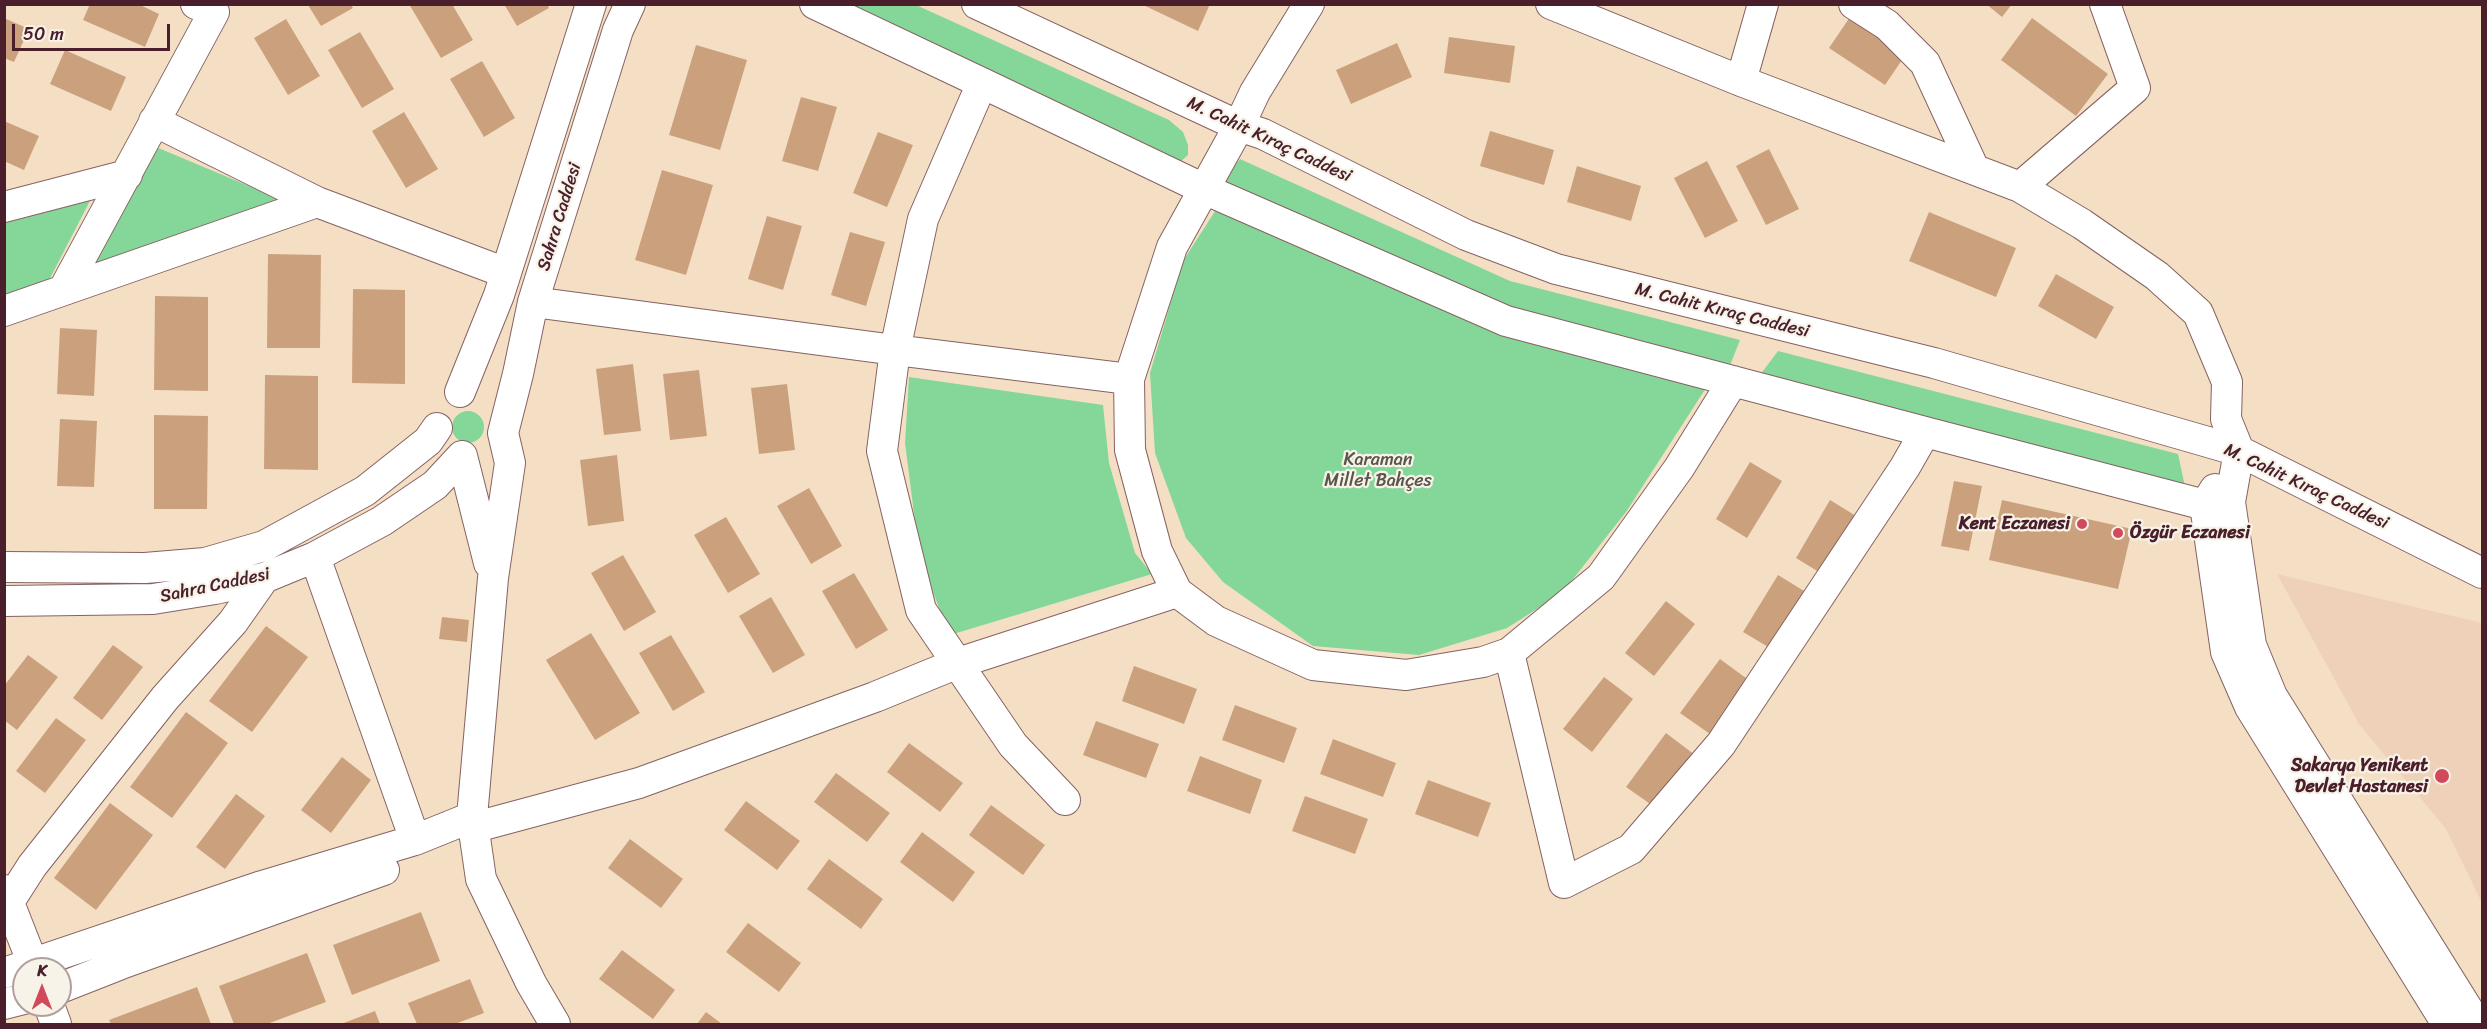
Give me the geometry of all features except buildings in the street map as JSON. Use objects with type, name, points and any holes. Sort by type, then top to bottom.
[{"type":"street","name":"Sahra Caddesi","points":[[4,567],[165,566],[205,563],[264,546],[365,491],[428,441],[437,428],[437,417],[442,406],[449,397],[460,392],[506,273],[591,4]]},
{"type":"street","name":"Sahra Caddesi","points":[[4,601],[153,599],[216,589],[264,578],[315,557],[382,521],[435,485],[462,456],[482,455],[491,450],[503,433],[533,302],[618,30],[630,4]]},
{"type":"street","points":[[815,4],[1204,189],[1506,321],[2205,505]]},
{"type":"street","name":"M. Cahit Kıraç Caddesi","points":[[977,4],[1021,14],[1239,126],[1263,134],[1466,235],[1556,268],[1647,293],[1934,363],[2239,452],[2482,573]]},
{"type":"street","points":[[1309,4],[1255,92],[1239,126],[1172,247],[1129,379],[1130,450],[1157,551],[1177,592],[1216,621],[1313,665],[1406,675],[1483,662],[1509,653],[1601,576],[1679,468],[1733,381]]},
{"type":"street","points":[[1551,4],[1741,81],[2020,187],[2082,224],[2157,276],[2198,313],[2227,382],[2226,419],[2239,452],[2230,502],[2251,645],[2272,696],[2477,1024]]},
{"type":"street","points":[[1741,81],[1763,4]]},
{"type":"street","points":[[1854,4],[1887,25],[1925,63],[1974,169]]},
{"type":"street","points":[[2020,187],[2136,88],[2105,4]]},
{"type":"street","points":[[64,289],[127,175],[209,7]]},
{"type":"street","points":[[982,83],[923,219],[895,350],[882,451],[921,610],[1013,745],[1065,800]]},
{"type":"street","points":[[154,121],[317,202],[506,273]]},
{"type":"street","points":[[4,207],[127,175]]},
{"type":"street","points":[[4,311],[317,202]]},
{"type":"street","points":[[533,302],[1129,379]]},
{"type":"street","points":[[460,392],[480,392],[490,396],[502,412],[503,433],[510,463],[493,578],[473,828],[481,879],[531,983],[555,1024]]},
{"type":"street","points":[[437,428],[445,446],[462,456],[493,578]]},
{"type":"street","points":[[1509,653],[1564,884],[1631,849],[1721,744],[1899,477],[1925,432]]},
{"type":"street","points":[[2239,452],[2205,505],[2226,652],[2250,707],[2447,1024]]},
{"type":"street","points":[[315,557],[415,840]]},
{"type":"street","points":[[30,957],[7,896],[165,698],[233,622],[264,578]]},
{"type":"street","points":[[62,957],[262,886],[415,840],[473,828],[639,783],[876,697],[958,663],[1177,592]]},
{"type":"street","points":[[72,983],[473,828]]},
{"type":"shaded area","name":"Sakarya Yenikent Devlet Hastanesi","points":[[2277,574],[2482,623],[2482,903],[2446,829],[2359,724]]},
{"type":"green space","points":[[836,5],[916,5],[1169,120],[1183,132],[1188,145],[1188,155],[1179,163]]},
{"type":"green space","points":[[156,147],[287,202],[92,266]]},
{"type":"green space","points":[[1240,159],[1510,281],[1740,340],[1729,368],[1506,311],[1222,181]]},
{"type":"green space","points":[[93,195],[46,286],[5,300],[4,216]]},
{"type":"green space","name":"Karaman Millet Bahçes","points":[[1219,205],[1706,388],[1626,512],[1562,593],[1507,628],[1419,655],[1313,646],[1223,582],[1186,538],[1155,453],[1150,373],[1183,261]]},
{"type":"green space","points":[[1778,351],[2178,454],[2186,491],[1760,375]]},
{"type":"green space","points":[[909,377],[1103,405],[1109,463],[1135,553],[1152,574],[950,635],[920,560],[905,443]]},
{"type":"green space","points":[[468,411],[479,416],[484,427],[479,438],[468,443],[457,438],[452,427],[457,416]]},
{"type":"place","name":"Kent Eczanesi","points":[[2082,524]]},
{"type":"place","name":"Özgür Eczanesi","points":[[2118,533]]},
{"type":"place","name":"Sakarya Yenikent Devlet Hastanesi","points":[[2442,776]]}]
